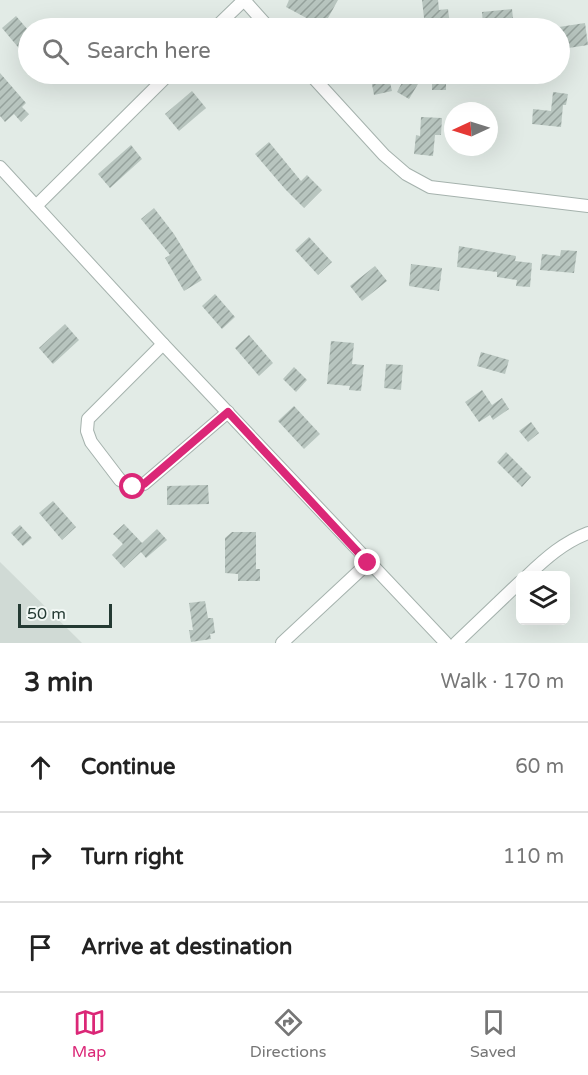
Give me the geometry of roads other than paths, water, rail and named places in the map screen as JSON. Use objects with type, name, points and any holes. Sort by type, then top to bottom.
[{"type":"street","points":[[225,18],[244,0],[260,18]]},
{"type":"street","points":[[36,206],[159,84]]},
{"type":"street","points":[[319,84],[384,155],[406,174],[430,187],[588,206]]},
{"type":"street","points":[[0,167],[368,563],[446,643]]},
{"type":"street","points":[[163,344],[88,419],[87,432],[91,442],[120,480],[133,487],[144,484],[228,412]]},
{"type":"street","points":[[532,571],[544,559],[573,538],[588,533]]},
{"type":"street","points":[[282,643],[368,563]]},
{"type":"street","points":[[456,643],[516,586]]}]
